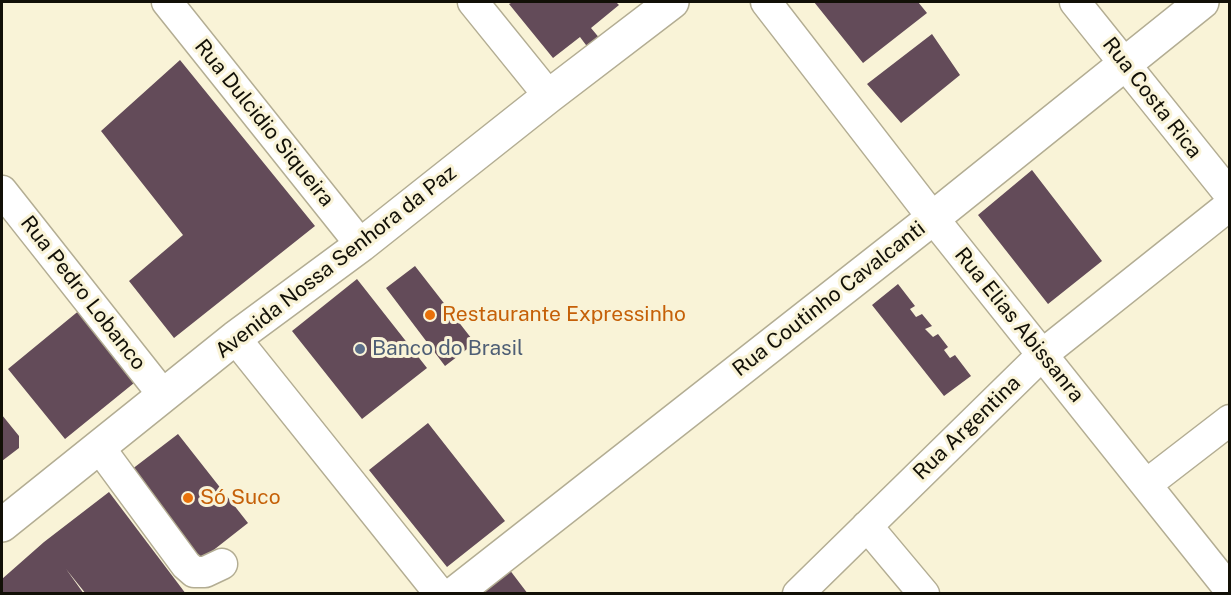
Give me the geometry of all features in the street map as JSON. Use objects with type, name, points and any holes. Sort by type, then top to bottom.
[{"type":"main road","name":"Avenida Nossa Senhora da Paz","points":[[2,525],[235,338],[361,245],[672,2]]},
{"type":"main road","name":"Rua Coutinho Cavalcanti","points":[[454,594],[933,218],[1202,2]]},
{"type":"street","name":"Rua Dulcidio Siqueira","points":[[167,2],[361,245]]},
{"type":"street","points":[[473,2],[549,96]]},
{"type":"street","name":"Rua Elias Abissanra","points":[[766,2],[933,218],[1230,590]]},
{"type":"street","name":"Rua Costa Rica","points":[[1075,2],[1230,195]]},
{"type":"street","name":"Rua Pedro Lobanco","points":[[2,191],[164,396]]},
{"type":"street","name":"Rua Argentina","points":[[798,594],[1043,354],[1230,205]]},
{"type":"street","points":[[235,338],[440,594]]},
{"type":"street","points":[[1147,484],[1230,420]]},
{"type":"street","points":[[99,447],[186,565],[194,572],[205,572],[222,564]]},
{"type":"street","points":[[867,526],[924,594]]},
{"type":"building","points":[[513,2],[616,2],[619,5],[591,28],[601,40],[589,49],[580,37],[553,58],[509,4]]},
{"type":"building","points":[[814,2],[918,2],[927,13],[863,63]]},
{"type":"building","points":[[932,34],[960,75],[901,123],[867,84]]},
{"type":"building","points":[[180,60],[315,226],[174,338],[129,281],[183,235],[101,131]]},
{"type":"building","points":[[1032,170],[1102,261],[1048,304],[978,215]]},
{"type":"building","name":"Restaurante Expressinho","points":[[415,266],[475,343],[445,366],[386,288]]},
{"type":"building","name":"Banco do Brasil","points":[[357,279],[427,368],[362,419],[292,331]]},
{"type":"building","points":[[898,284],[915,306],[910,309],[916,317],[922,314],[932,326],[925,329],[933,337],[938,334],[948,347],[944,350],[950,358],[955,355],[971,376],[944,396],[872,305]]},
{"type":"building","points":[[81,309],[135,374],[134,383],[65,439],[8,369]]},
{"type":"building","points":[[2,415],[19,436],[19,448],[2,461]]},
{"type":"building","points":[[428,423],[505,521],[447,567],[369,470]]},
{"type":"building","name":"Só Suco","points":[[178,434],[248,523],[197,563],[127,473]]},
{"type":"building","points":[[109,492],[186,594],[86,594],[66,569],[84,594],[2,594],[2,579],[44,542]]},
{"type":"building","points":[[509,569],[528,594],[478,594]]},
{"type":"place","name":"Restaurante Expressinho","points":[[430,315]]},
{"type":"place","name":"Banco do Brasil","points":[[360,349]]},
{"type":"place","name":"Só Suco","points":[[188,498]]}]
